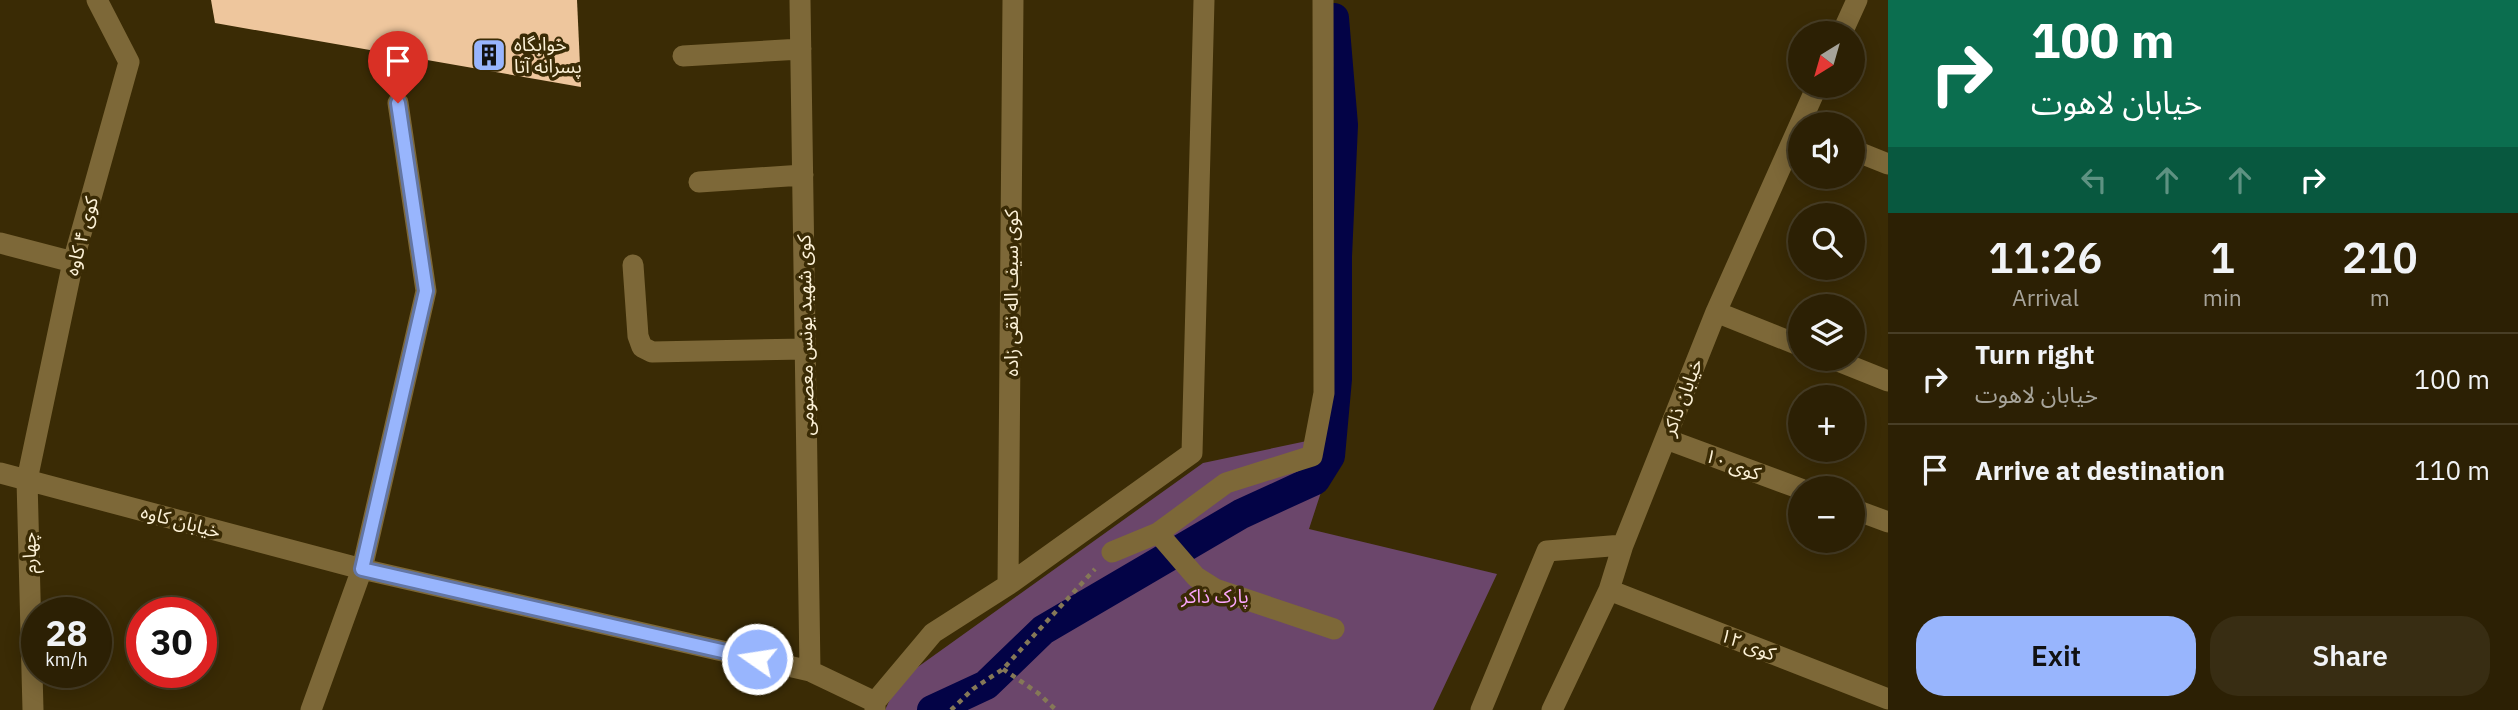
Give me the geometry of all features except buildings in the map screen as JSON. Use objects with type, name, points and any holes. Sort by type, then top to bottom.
[{"type":"street","name":"کوی ۴ کاوه","points":[[27,480],[73,262],[129,62],[97,0]]},
{"type":"street","name":"کوی شهید یونس معصومی","points":[[800,0],[810,671]]},
{"type":"street","name":"کوی سیف اله نقی زاده","points":[[1008,585],[1013,0]]},
{"type":"street","points":[[875,706],[933,633],[1008,585],[1192,453],[1204,0]]},
{"type":"street","points":[[1112,552],[1158,533],[1226,484],[1312,456],[1324,393],[1323,0]]},
{"type":"street","points":[[1847,21],[1857,0]]},
{"type":"street","points":[[683,56],[801,48]]},
{"type":"street","points":[[311,710],[362,569],[426,291],[398,103]]},
{"type":"street","name":"خیابان ذاکر","points":[[1552,710],[1609,590],[1623,545],[1716,312],[1788,153]]},
{"type":"street","points":[[1865,155],[1888,164]]},
{"type":"street","points":[[699,181],[803,174]]},
{"type":"street","points":[[0,243],[73,262]]},
{"type":"street","points":[[633,265],[638,336],[642,347],[652,352],[805,349]]},
{"type":"street","points":[[1716,312],[1788,341]]},
{"type":"street","points":[[1863,371],[1888,381]]},
{"type":"street","name":"کوی ۱۰","points":[[1666,439],[1788,484]]},
{"type":"street","name":"خیابان کاوه","points":[[0,473],[362,569],[810,671],[875,706]]},
{"type":"street","name":"چهارم","points":[[27,480],[33,710]]},
{"type":"street","points":[[1865,513],[1888,522]]},
{"type":"street","points":[[1158,533],[1196,577],[1215,589],[1334,629]]},
{"type":"street","points":[[1481,710],[1547,551],[1623,545]]},
{"type":"street","name":"کوی ۱۲","points":[[1609,590],[1888,699]]},
{"type":"path","points":[[951,710],[973,689],[1003,669],[1112,552]]},
{"type":"path","points":[[1003,669],[1038,692],[1056,710]]},
{"type":"green space","name":"پارک ذاکر","points":[[1340,434],[1309,529],[1497,574],[1433,710],[885,710],[893,693],[908,674],[1203,463]]},
{"type":"waterway","points":[[932,710],[986,685],[1043,630],[1241,514],[1315,480],[1330,456],[1337,379],[1337,256],[1343,125],[1334,18]]},
{"type":"place","name":"خوابگاه پسرانه آتا","points":[[489,55]]},
{"type":"route","points":[[398,103],[426,291],[362,569],[757,659]]}]
